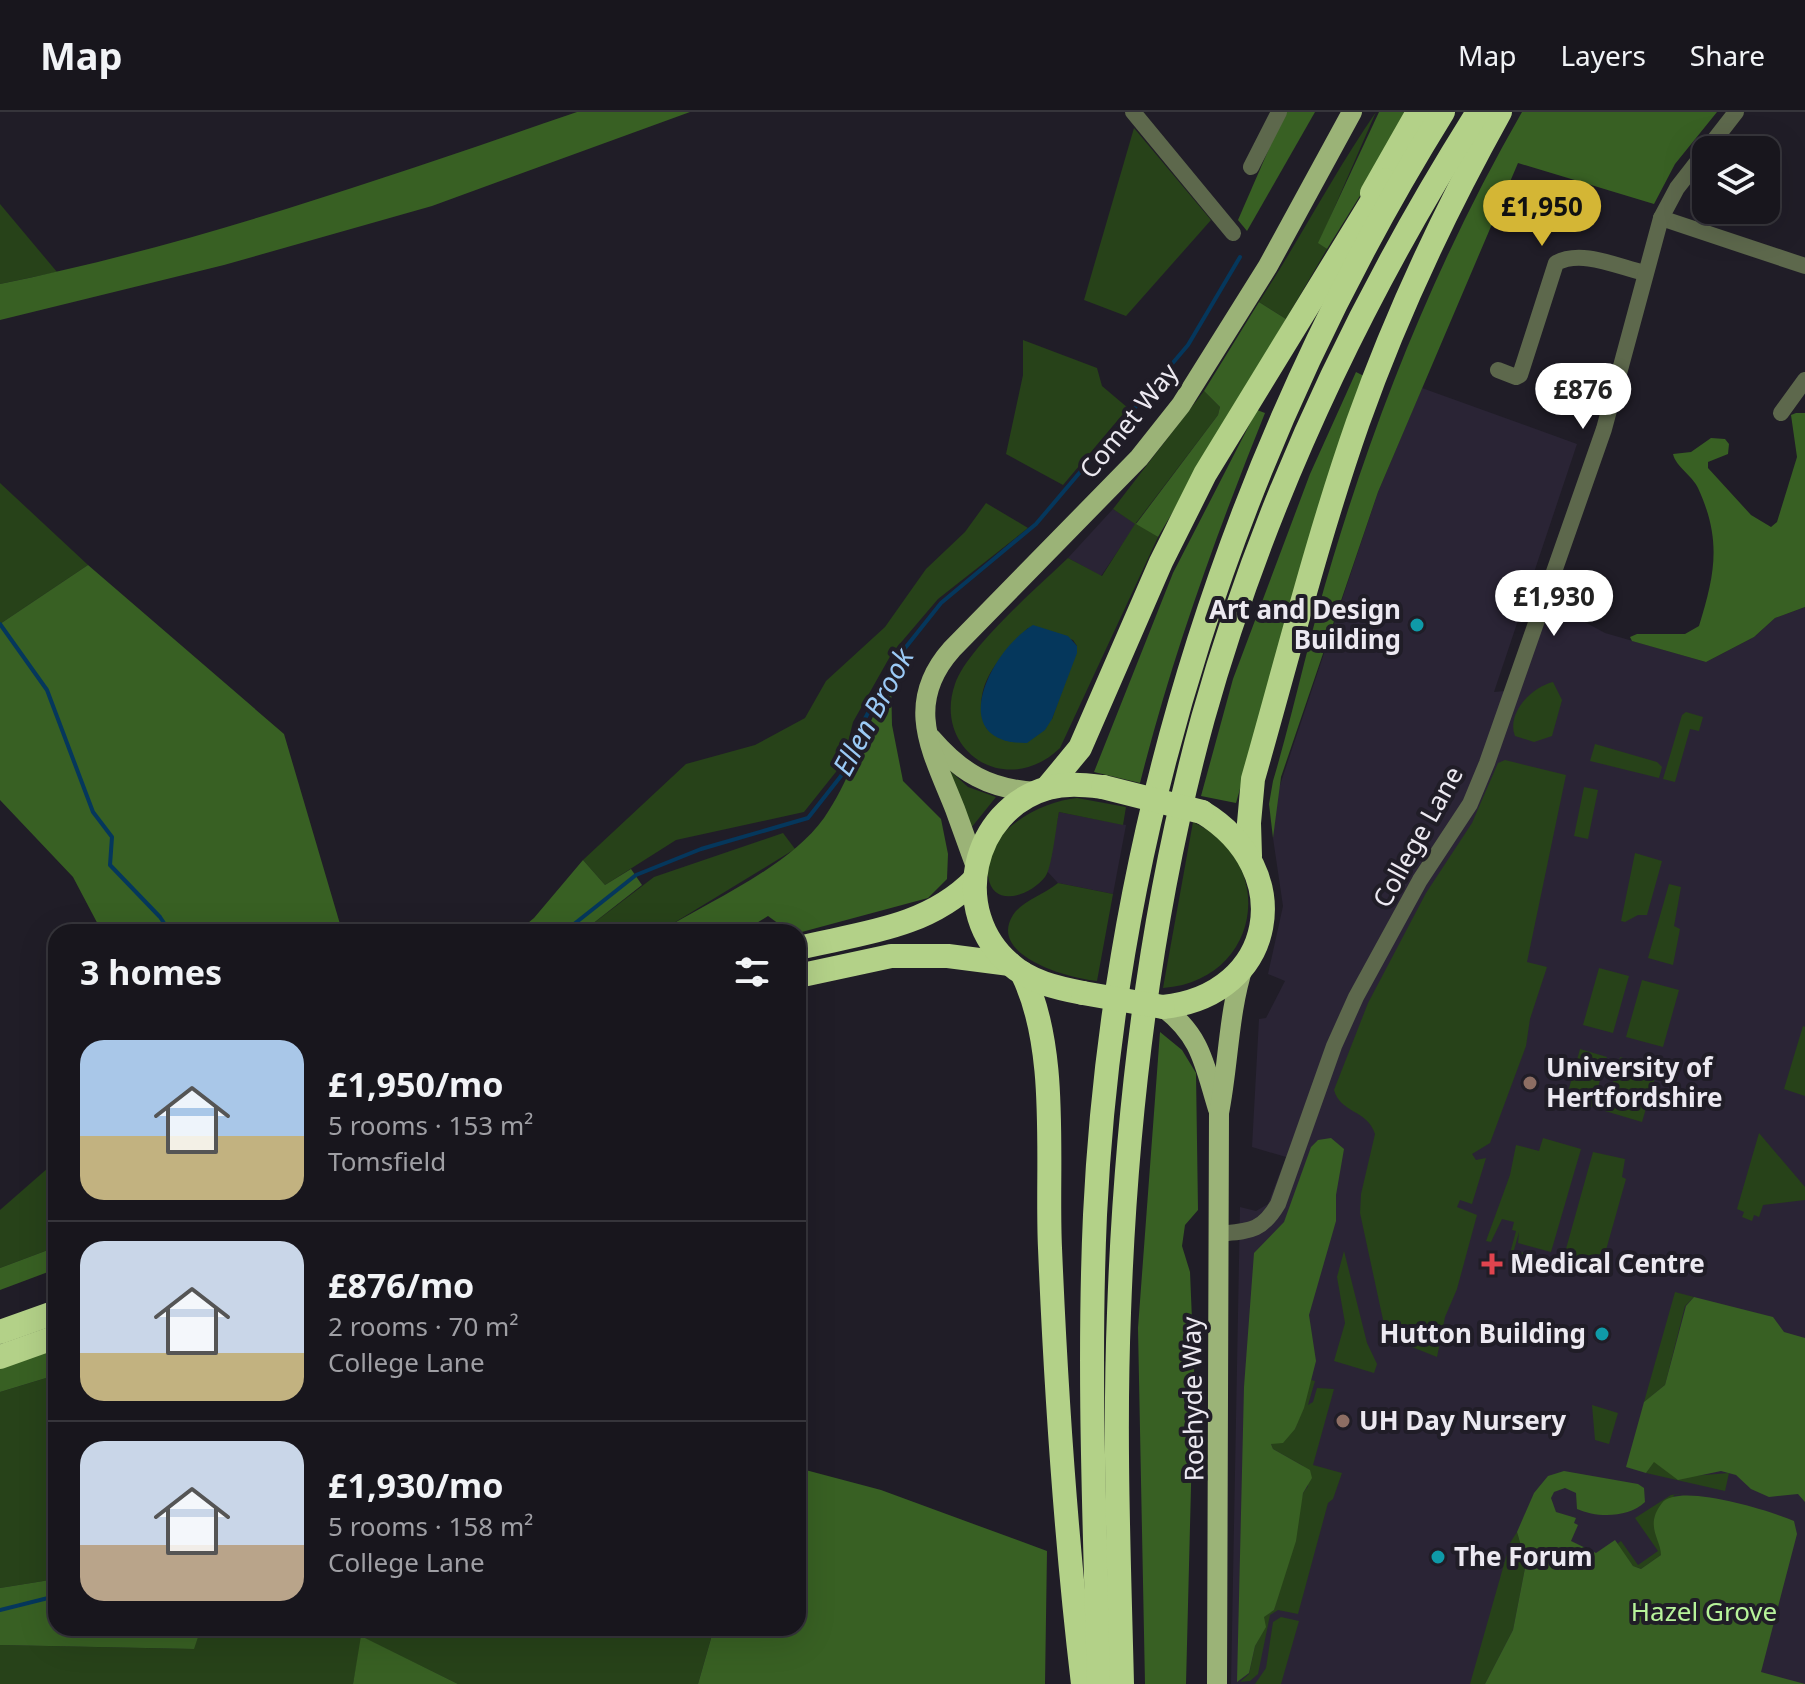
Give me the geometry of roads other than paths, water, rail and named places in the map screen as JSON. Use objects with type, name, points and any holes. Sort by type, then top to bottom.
[{"type":"highway","points":[[806,946],[928,915],[959,895],[975,874],[991,830],[1005,813],[1042,790],[1080,748],[1161,562],[1205,474],[1358,220],[1418,112]]},
{"type":"highway","points":[[1358,220],[1433,112]]},
{"type":"highway","points":[[1099,1684],[1093,1444],[1095,1213],[1107,1064],[1142,848],[1184,681],[1230,543],[1270,444],[1350,274],[1443,112]]},
{"type":"highway","points":[[1122,1684],[1116,1430],[1125,1197],[1139,1051],[1170,859],[1203,719],[1240,601],[1289,473],[1321,397],[1383,276],[1478,112]]},
{"type":"highway","points":[[1250,856],[1253,779],[1339,479],[1402,313],[1451,205],[1500,112]]},
{"type":"highway","points":[[806,974],[891,956],[948,956],[1016,969],[1083,993],[1163,1007],[1210,994],[1244,964],[1257,939],[1263,911],[1260,883],[1250,856],[1236,836],[1202,812],[1103,787],[1071,784],[1042,790]]},
{"type":"highway","points":[[975,874],[982,926],[1033,994],[1045,1041],[1050,1248],[1059,1408],[1083,1684]]},
{"type":"highway","points":[[0,1332],[48,1315]]},
{"type":"highway","points":[[0,1357],[48,1340]]},
{"type":"main road","name":"Comet Way","points":[[975,874],[954,806],[937,772],[928,735],[927,694],[940,661],[1106,493],[1181,405],[1268,266],[1352,112]]},
{"type":"main road","points":[[928,735],[955,765],[979,781],[1007,790],[1042,790]]},
{"type":"main road","name":"Roehyde Way","points":[[1217,1684],[1220,1537],[1219,1113],[1227,1072],[1230,1017],[1244,964]]},
{"type":"main road","name":"Roehyde Way","points":[[1163,1007],[1185,1024],[1198,1042],[1219,1113]]},
{"type":"street","points":[[1251,167],[1279,112]]},
{"type":"street","name":"College Lane","points":[[1217,1234],[1251,1230],[1267,1222],[1278,1204],[1334,1046],[1356,997],[1420,880],[1470,804],[1545,607],[1604,429],[1661,218],[1677,188],[1736,112]]},
{"type":"street","points":[[1138,113],[1233,233]]},
{"type":"street","points":[[1661,218],[1805,266]]},
{"type":"street","points":[[1498,370],[1516,377],[1520,375],[1556,263],[1567,257],[1581,258],[1645,273]]},
{"type":"street","points":[[1781,413],[1805,380]]},
{"type":"water","points":[[1033,625],[1068,636],[1077,646],[1077,653],[1045,730],[1027,743],[1001,739],[987,728],[981,713],[983,694],[990,674],[1003,654],[1017,637]]},
{"type":"waterway","name":"Ellen Brook","points":[[574,924],[636,875],[701,849],[808,818],[848,767],[861,726],[898,657],[941,603],[1036,524],[1188,345],[1240,257]]},
{"type":"waterway","points":[[0,624],[47,690],[93,812],[112,837],[110,865],[165,924]]},
{"type":"waterway","name":"Ellen Brook","points":[[0,1610],[48,1598]]},
{"type":"place","name":"Art and Design Building","points":[[1417,625]]},
{"type":"place","name":"University of Hertfordshire","points":[[1530,1083]]},
{"type":"place","name":"Medical Centre","points":[[1492,1264]]},
{"type":"place","name":"Hutton Building","points":[[1602,1334]]},
{"type":"place","name":"UH Day Nursery","points":[[1343,1421]]},
{"type":"place","name":"The Forum","points":[[1438,1557]]},
{"type":"park label","name":"Hazel Grove","points":[[1704,1612]]}]
